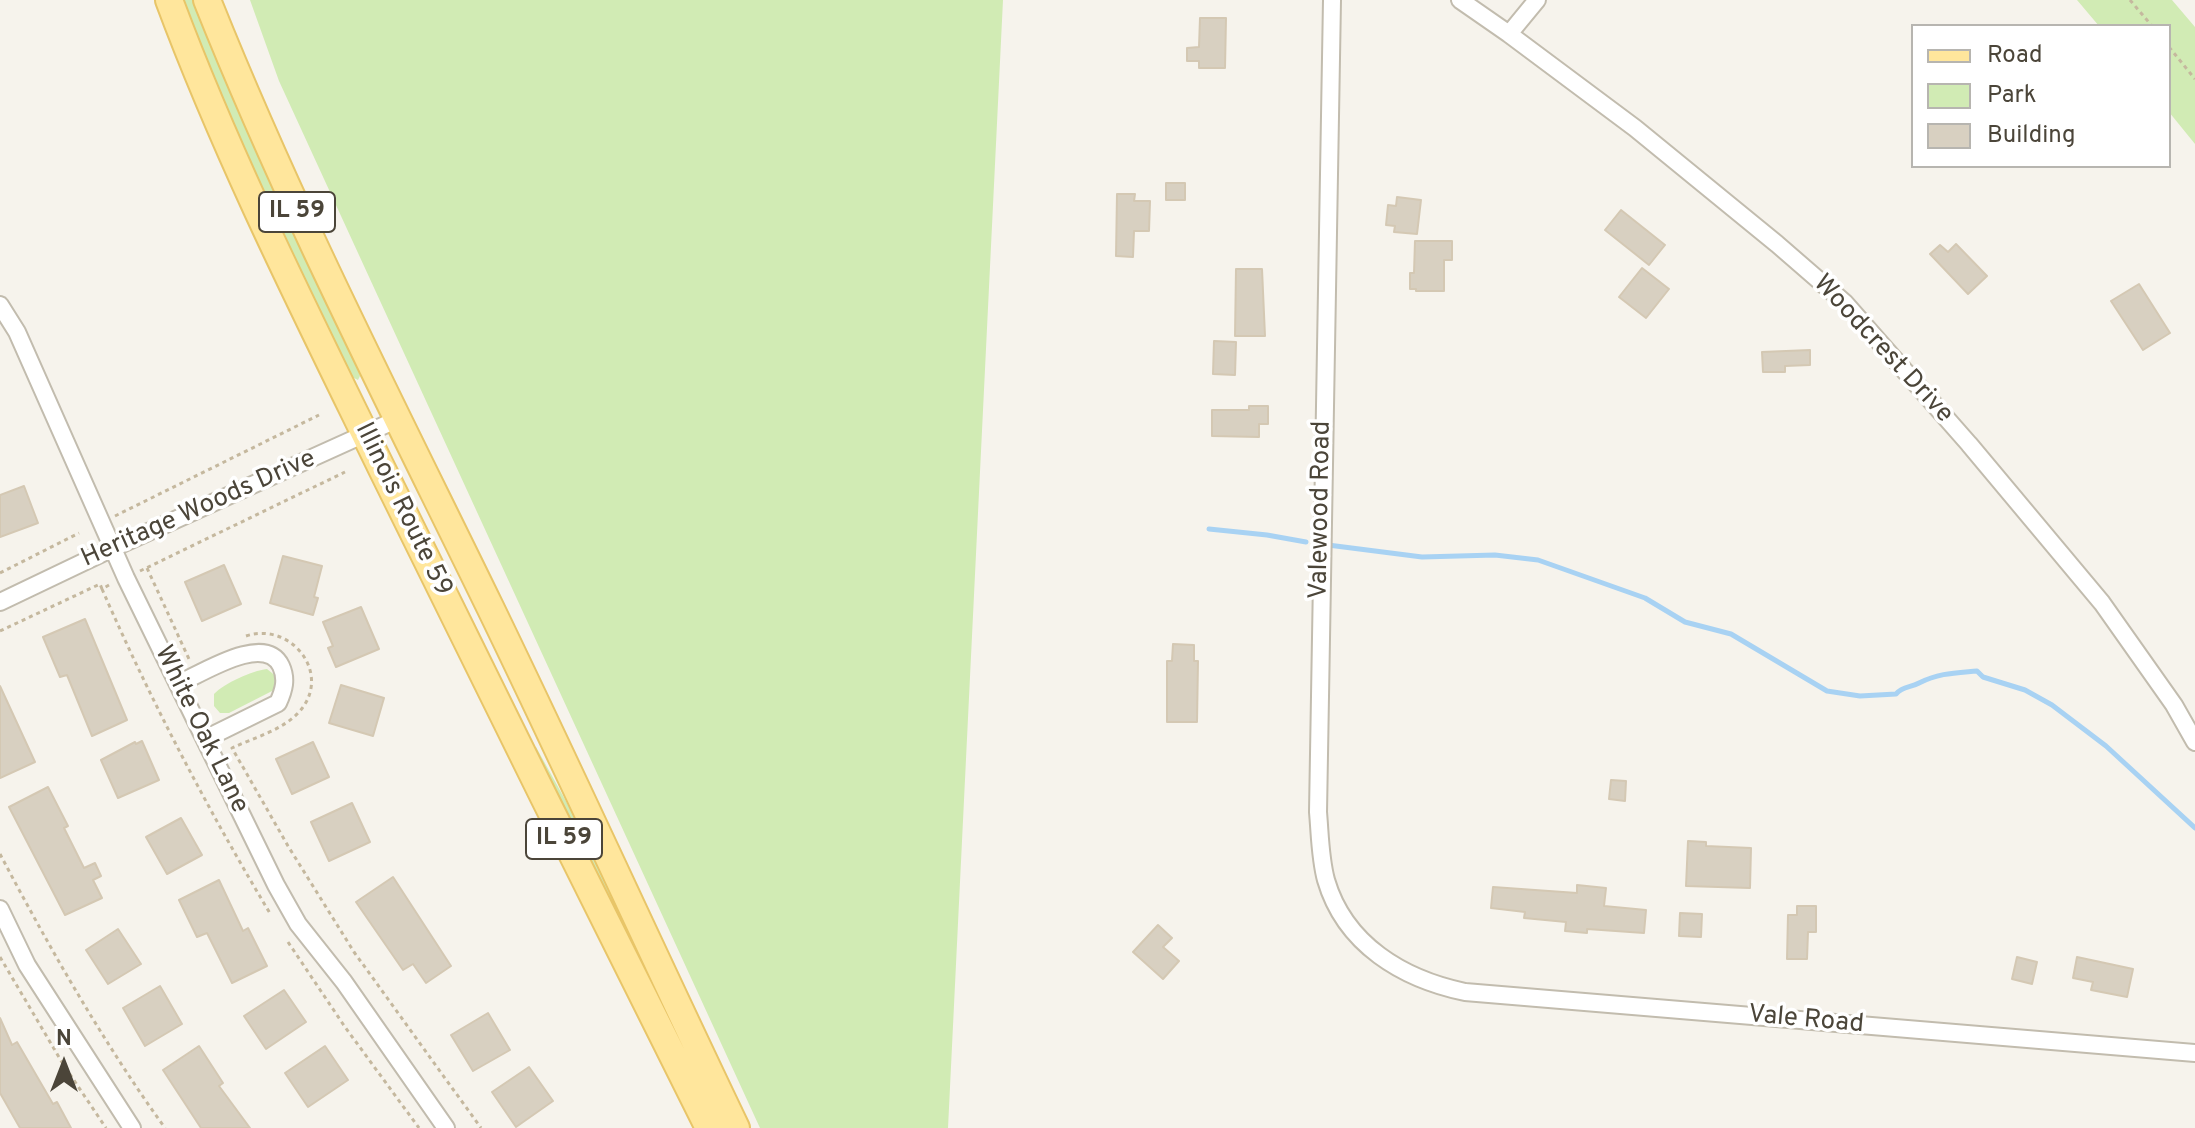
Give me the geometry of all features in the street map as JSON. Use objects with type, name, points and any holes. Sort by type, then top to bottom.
[{"type":"main road","name":"Illinois Route 59","points":[[169,0],[217,122],[365,435],[709,1128]]},
{"type":"main road","name":"Illinois Route 59","points":[[207,0],[298,213],[593,822],[736,1128]]},
{"type":"street","name":"Valewood Road","points":[[1332,0],[1318,812],[1326,878],[1342,914],[1366,947],[1419,980]]},
{"type":"street","name":"Woodcrest Drive","points":[[1460,0],[1683,166],[1845,303],[1969,444],[2102,603],[2174,705],[2195,742]]},
{"type":"street","points":[[1509,34],[1537,0]]},
{"type":"street","name":"White Oak Lane","points":[[0,305],[17,332],[113,548],[269,872],[298,924],[344,982],[446,1128]]},
{"type":"street","name":"Heritage Woods Drive","points":[[0,602],[398,419]]},
{"type":"street","points":[[178,684],[245,654],[266,652],[278,660],[284,673],[284,688],[278,703],[205,739]]},
{"type":"street","points":[[0,909],[27,965],[132,1128]]},
{"type":"street","name":"Vale Road","points":[[1419,980],[1465,992],[2195,1053]]},
{"type":"path","points":[[2130,0],[2150,24]]},
{"type":"path","points":[[2171,49],[2195,79]]},
{"type":"path","points":[[112,517],[319,415]]},
{"type":"path","points":[[140,571],[345,472]]},
{"type":"path","points":[[0,573],[79,533]]},
{"type":"path","points":[[147,568],[191,664]]},
{"type":"path","points":[[0,631],[100,584],[102,589],[112,584]]},
{"type":"path","points":[[246,636],[262,632],[288,639],[308,663],[311,687],[297,714],[232,748],[300,867],[354,952],[481,1128]]},
{"type":"path","points":[[0,854],[83,999],[165,1128]]},
{"type":"path","points":[[0,957],[63,1064],[106,1128]]},
{"type":"green space","points":[[183,0],[194,0],[261,162],[358,365],[358,380],[352,377],[263,191]]},
{"type":"green space","points":[[250,0],[1003,0],[948,1128],[760,1128],[279,81]]},
{"type":"green space","points":[[2077,0],[2172,0],[2195,27],[2195,144],[2171,114],[2171,24],[2097,24]]},
{"type":"green space","points":[[267,669],[277,677],[276,689],[229,713],[220,713],[214,706],[214,694],[225,686]]},
{"type":"green space","points":[[536,747],[583,832],[664,1002],[661,1004],[533,749]]},
{"type":"building","points":[[1200,18],[1226,18],[1225,68],[1199,68],[1199,61],[1187,61],[1187,48],[1199,47]]},
{"type":"building","points":[[1166,183],[1185,183],[1185,200],[1166,200]]},
{"type":"building","points":[[1117,194],[1135,194],[1134,201],[1150,201],[1149,231],[1134,231],[1133,257],[1116,256]]},
{"type":"building","points":[[1397,197],[1421,200],[1417,234],[1394,232],[1395,226],[1386,225],[1388,205],[1396,206]]},
{"type":"building","points":[[1621,210],[1665,245],[1649,265],[1605,230]]},
{"type":"building","points":[[1415,241],[1452,241],[1452,260],[1444,260],[1444,291],[1410,289]]},
{"type":"building","points":[[1956,244],[1987,276],[1968,294],[1930,254],[1940,245],[1948,252]]},
{"type":"building","points":[[1642,268],[1669,289],[1646,318],[1619,297]]},
{"type":"building","points":[[1236,269],[1262,269],[1265,336],[1235,336]]},
{"type":"building","points":[[2139,284],[2170,333],[2143,350],[2111,301]]},
{"type":"building","points":[[1214,341],[1236,342],[1235,375],[1213,374]]},
{"type":"building","points":[[1810,350],[1810,365],[1785,366],[1785,372],[1763,372],[1762,352]]},
{"type":"building","points":[[1249,406],[1268,406],[1268,424],[1259,424],[1259,437],[1212,436],[1212,410],[1249,410]]},
{"type":"building","points":[[24,486],[38,523],[0,537],[0,495]]},
{"type":"building","points":[[283,556],[322,566],[313,615],[270,603]]},
{"type":"building","points":[[224,565],[241,604],[202,621],[185,582]]},
{"type":"building","points":[[361,607],[379,649],[336,667],[328,648],[333,646],[323,622]]},
{"type":"building","points":[[85,619],[127,720],[92,736],[67,675],[60,677],[43,637]]},
{"type":"building","points":[[1173,644],[1194,645],[1194,661],[1198,661],[1197,722],[1167,722],[1167,661],[1172,661]]},
{"type":"building","points":[[341,685],[384,698],[373,736],[329,723]]},
{"type":"building","points":[[0,686],[35,762],[0,778]]},
{"type":"building","points":[[142,741],[159,780],[118,798],[101,760]]},
{"type":"building","points":[[313,742],[329,777],[292,794],[276,759]]},
{"type":"building","points":[[1611,780],[1626,781],[1625,801],[1609,799]]},
{"type":"building","points":[[48,787],[68,826],[64,828],[84,868],[95,863],[101,876],[93,880],[102,898],[65,915],[9,807]]},
{"type":"building","points":[[352,803],[370,842],[329,861],[311,822]]},
{"type":"building","points":[[181,818],[202,855],[167,874],[146,837]]},
{"type":"building","points":[[1688,841],[1706,842],[1706,846],[1751,848],[1750,888],[1686,886]]},
{"type":"building","points":[[393,877],[451,966],[426,983],[413,964],[403,970],[356,902]]},
{"type":"building","points":[[219,880],[243,931],[248,928],[267,966],[232,983],[207,933],[197,937],[179,900]]},
{"type":"building","points":[[1577,885],[1606,888],[1604,906],[1646,910],[1644,933],[1587,929],[1587,933],[1565,931],[1566,922],[1524,918],[1525,912],[1491,908],[1493,887],[1577,893]]},
{"type":"building","points":[[1797,906],[1816,906],[1816,932],[1808,932],[1807,959],[1787,959],[1788,915],[1797,915]]},
{"type":"building","points":[[1680,913],[1702,914],[1701,937],[1679,936]]},
{"type":"building","points":[[1158,925],[1172,938],[1163,947],[1179,961],[1163,979],[1133,952]]},
{"type":"building","points":[[118,929],[141,964],[108,984],[86,950]]},
{"type":"building","points":[[2017,957],[2037,962],[2032,984],[2012,979]]},
{"type":"building","points":[[2077,957],[2133,969],[2127,997],[2091,990],[2093,982],[2073,978]]},
{"type":"building","points":[[160,986],[182,1024],[145,1046],[123,1008]]},
{"type":"building","points":[[284,990],[306,1022],[266,1049],[244,1016]]},
{"type":"building","points":[[488,1013],[510,1050],[473,1071],[451,1035]]},
{"type":"building","points":[[0,1018],[12,1045],[17,1042],[53,1104],[57,1102],[71,1128],[20,1128],[0,1093]]},
{"type":"building","points":[[199,1046],[223,1083],[219,1086],[250,1128],[201,1128],[163,1070]]},
{"type":"building","points":[[325,1046],[348,1080],[308,1107],[285,1073]]},
{"type":"building","points":[[529,1067],[553,1101],[516,1127],[492,1092]]},
{"type":"waterway","points":[[1209,529],[1306,542]]},
{"type":"waterway","points":[[1328,545],[1422,557],[1495,555],[1538,560],[1645,598],[1685,622],[1731,634],[1827,691],[1860,696],[1896,694],[1933,677],[1977,671],[1983,677],[2025,690],[2052,705],[2106,746],[2195,828]]}]
